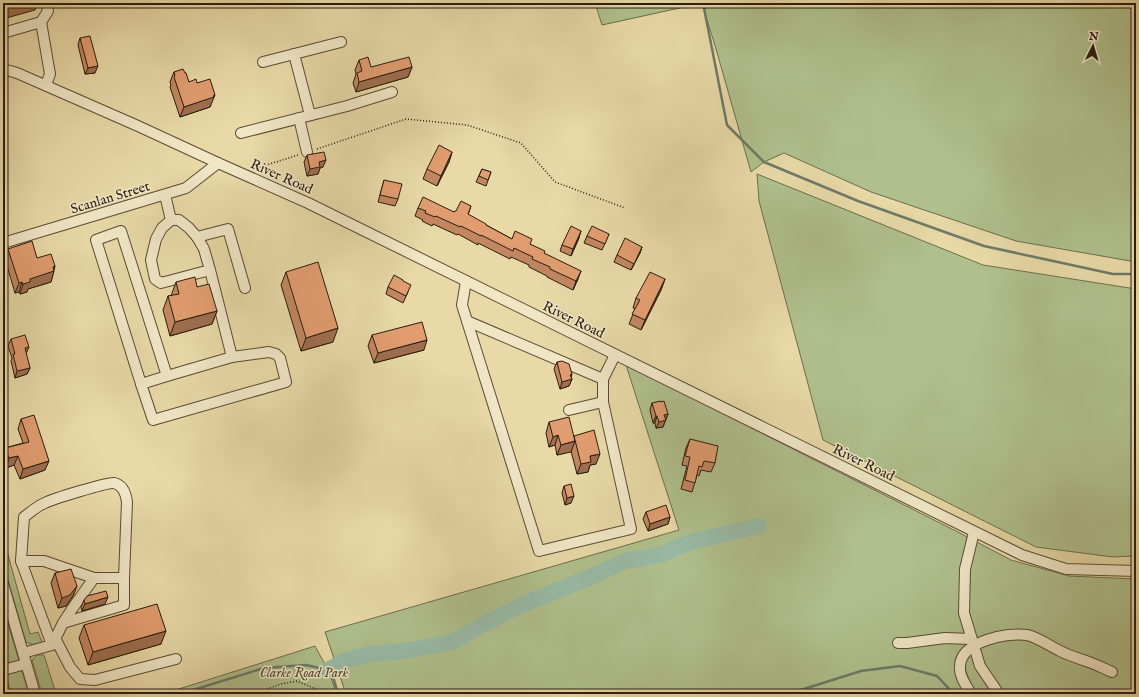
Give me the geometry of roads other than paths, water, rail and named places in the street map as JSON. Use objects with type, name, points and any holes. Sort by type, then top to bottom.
[{"type":"street","points":[[3,33],[41,22],[48,11],[46,3]]},
{"type":"street","points":[[41,22],[50,74],[46,85]]},
{"type":"street","points":[[263,62],[341,42]]},
{"type":"street","points":[[294,54],[310,115]]},
{"type":"street","name":"River Road","points":[[3,69],[46,85],[308,203],[1022,555],[1066,569],[1136,571]]},
{"type":"street","points":[[241,133],[347,106],[392,92]]},
{"type":"street","points":[[299,118],[307,152]]},
{"type":"street","name":"Scanlan Street","points":[[3,243],[186,188],[218,163]]},
{"type":"street","points":[[165,195],[170,220]]},
{"type":"street","points":[[210,270],[161,283],[155,279],[151,260],[156,239],[162,228],[170,220],[179,220],[189,228],[197,237],[204,249],[210,270],[232,357]]},
{"type":"street","points":[[197,237],[228,229],[245,288]]},
{"type":"street","points":[[141,384],[232,357],[269,352],[276,354],[280,358],[286,382],[153,420],[141,384],[96,240],[121,232],[166,376]]},
{"type":"street","points":[[138,285],[155,279]]},
{"type":"street","points":[[466,281],[462,305],[539,551],[630,529],[603,402],[603,379],[615,355]]},
{"type":"street","points":[[467,321],[603,379]]},
{"type":"street","points":[[569,410],[603,402]]},
{"type":"street","points":[[63,623],[124,605],[127,502],[126,493],[121,486],[113,482],[44,503],[24,517],[21,561],[53,642],[80,679],[95,680],[176,659]]},
{"type":"street","points":[[974,532],[965,569],[964,613],[980,666],[999,694]]},
{"type":"street","points":[[21,561],[44,561],[94,578],[124,578]]},
{"type":"street","points":[[23,653],[53,642],[63,623],[94,578]]},
{"type":"street","points":[[3,584],[4,595],[35,694]]},
{"type":"street","points":[[898,643],[946,638],[972,642],[1008,635],[1028,635],[1061,652],[1112,672]]},
{"type":"street","points":[[971,694],[963,682],[960,666],[963,656],[972,642]]},
{"type":"street","points":[[3,670],[26,664]]},
{"type":"street","points":[[3,686],[5,694]]},
{"type":"waterway","points":[[703,3],[727,125],[764,162],[858,201],[984,246],[1113,274],[1136,274]]},
{"type":"waterway","points":[[328,670],[346,660],[370,654],[417,649],[455,641],[517,607],[625,561],[663,554],[694,541],[759,526]]},
{"type":"waterway","points":[[180,694],[264,668],[306,665],[328,670],[334,680],[338,694]]},
{"type":"waterway","points":[[788,694],[861,671],[900,666],[937,676],[954,694]]},
{"type":"park label","name":"Clarke Road Park","points":[[304,672]]}]
